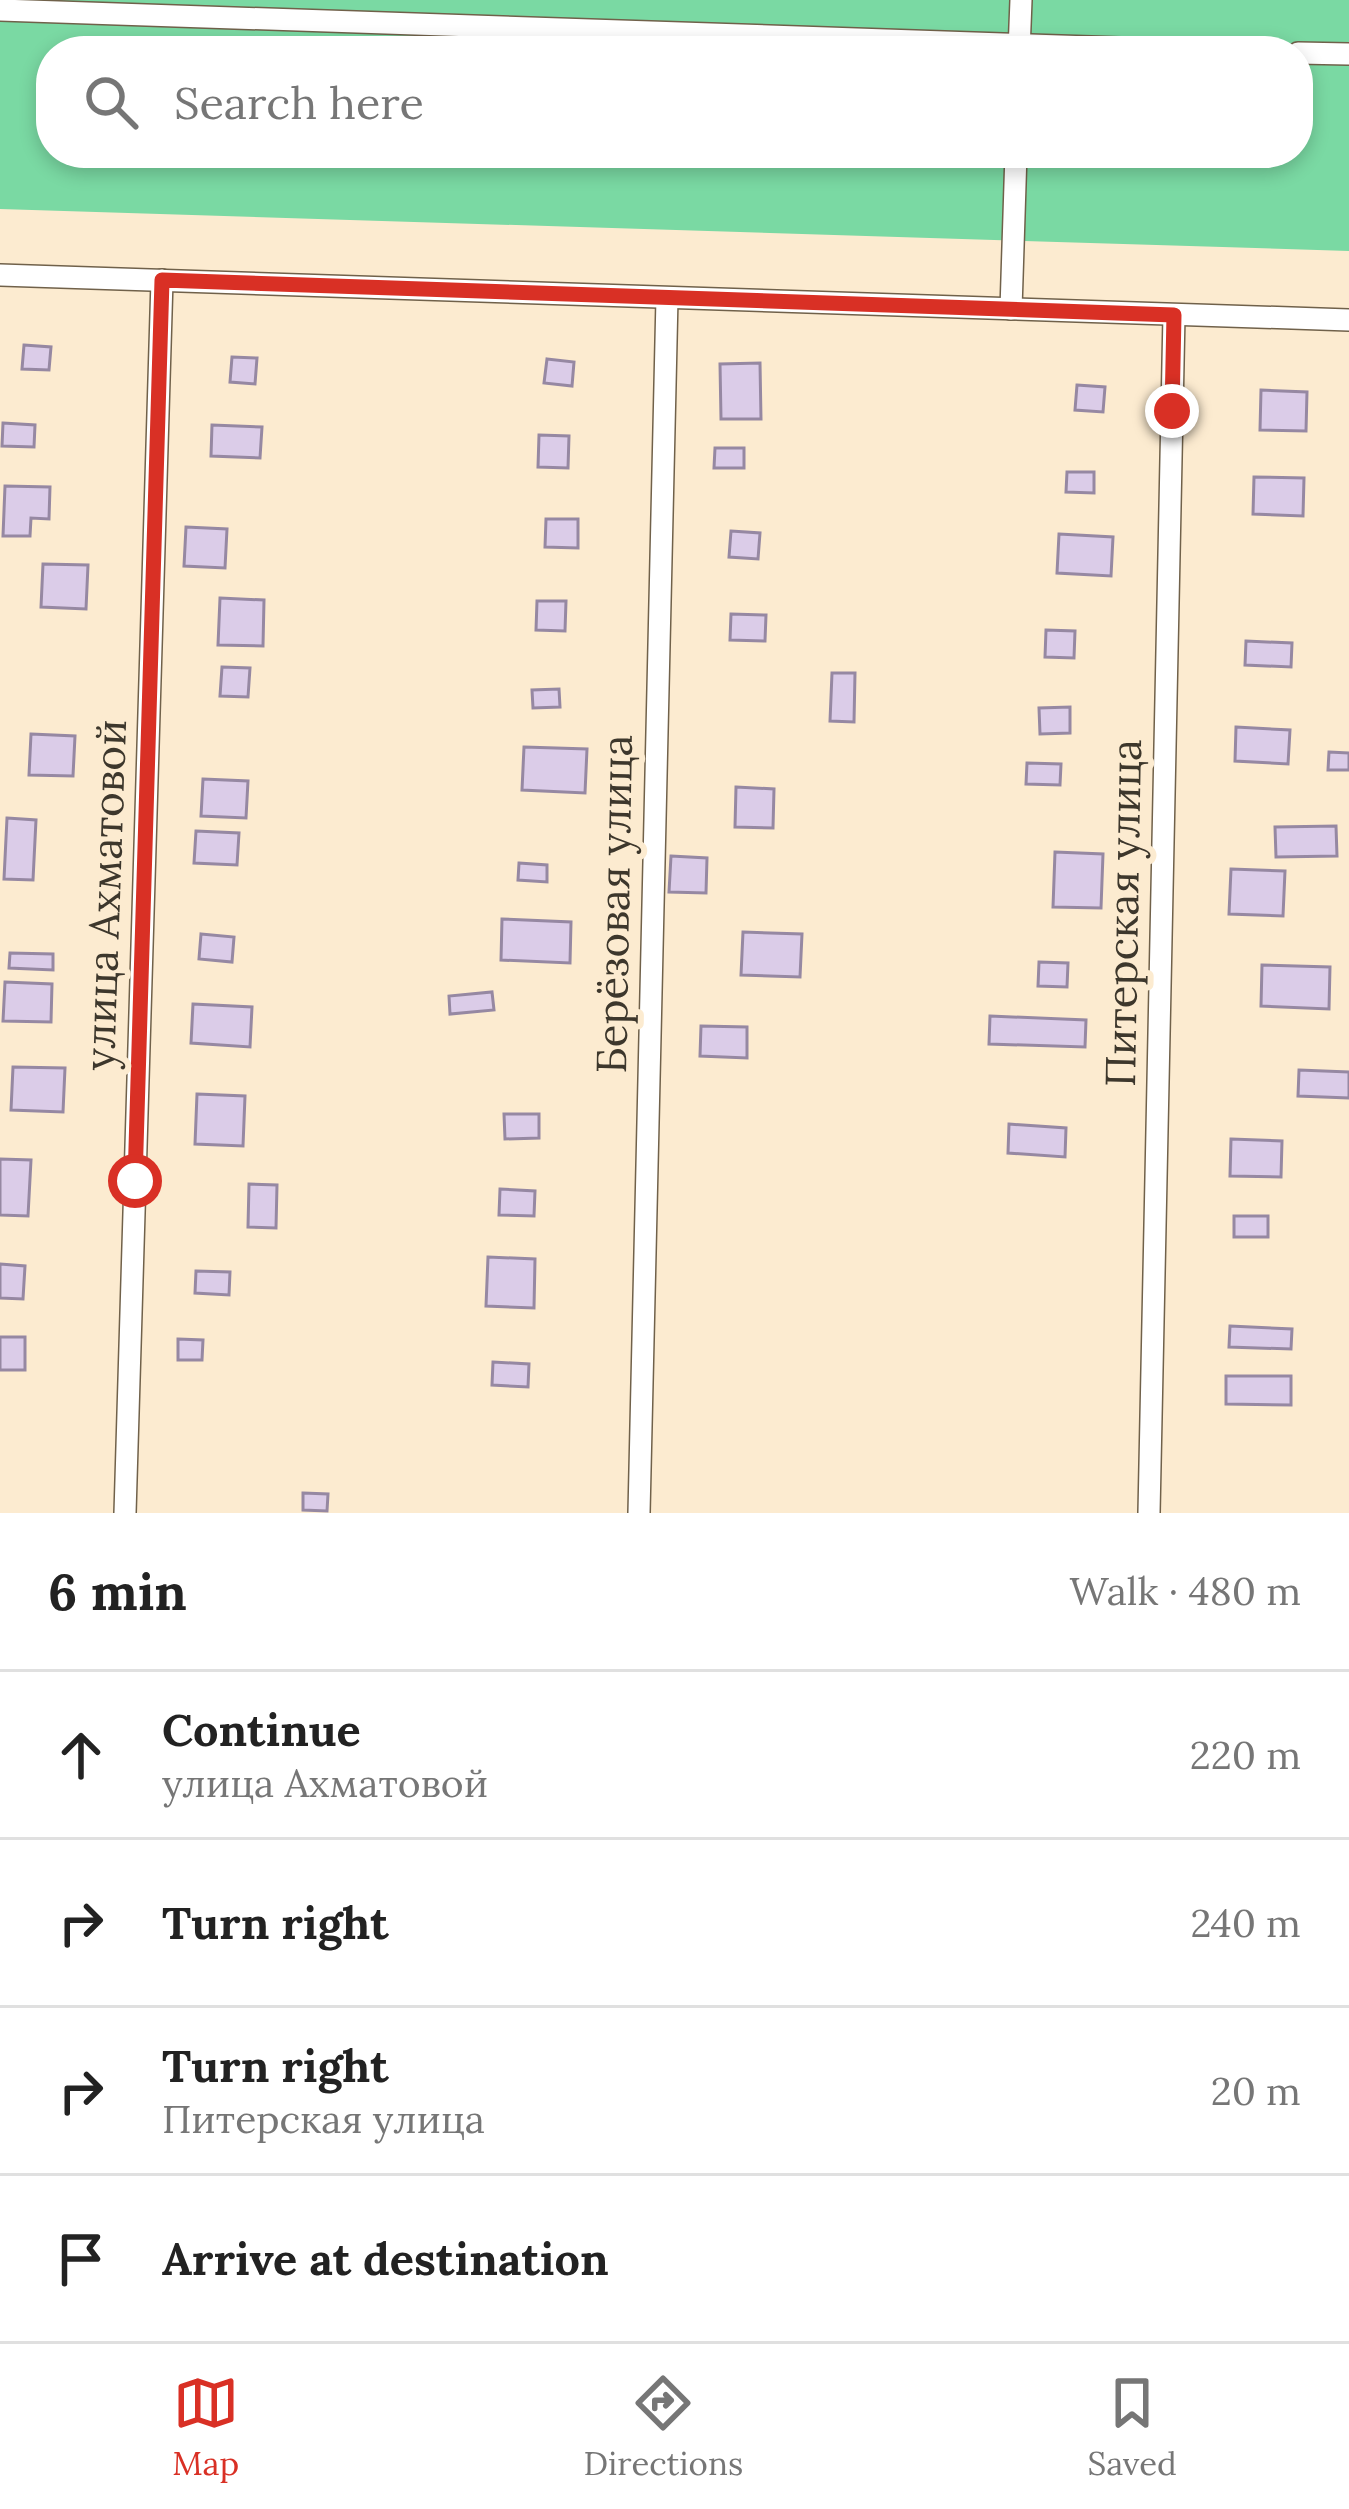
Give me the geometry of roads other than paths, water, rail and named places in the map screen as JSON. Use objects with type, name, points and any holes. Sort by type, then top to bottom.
[{"type":"street","points":[[1020,36],[1021,0]]},
{"type":"street","points":[[0,10],[679,36]]},
{"type":"street","points":[[1313,53],[1349,54]]},
{"type":"street","points":[[1011,309],[1016,168]]},
{"type":"street","points":[[0,275],[1349,320]]},
{"type":"street","name":"улица Ахматовой","points":[[125,1513],[162,280]]},
{"type":"street","name":"Берёзовая улица","points":[[639,1513],[668,298]]},
{"type":"street","name":"Питерская улица","points":[[1150,1513],[1174,315]]}]
